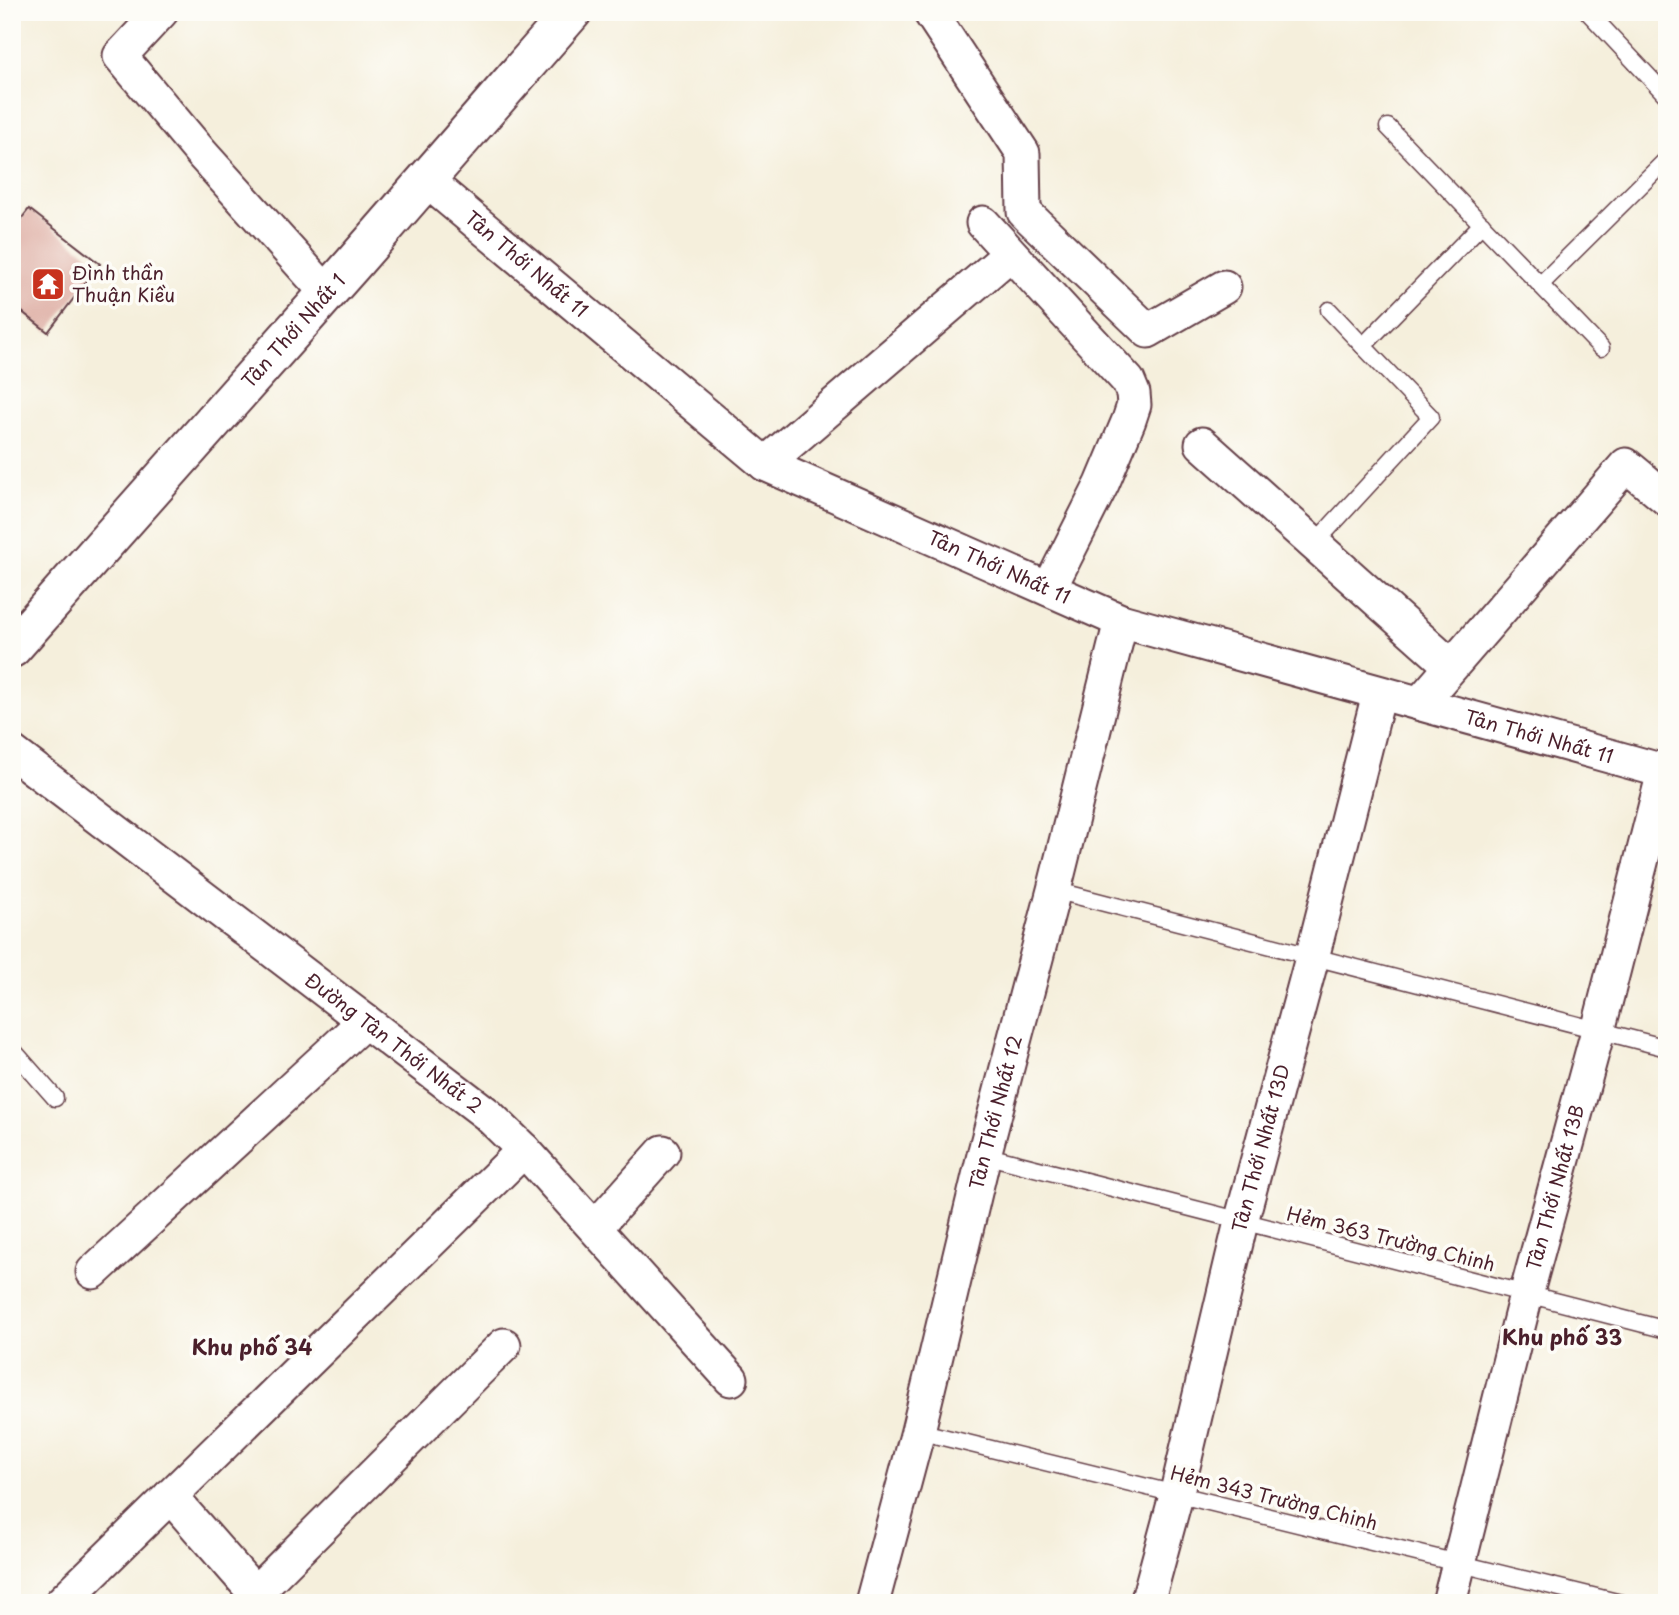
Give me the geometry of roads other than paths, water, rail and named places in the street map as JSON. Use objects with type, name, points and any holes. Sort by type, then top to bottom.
[{"type":"street","points":[[161,12],[120,55],[202,154],[327,293]]},
{"type":"street","name":"Tân Thới Nhất 1","points":[[12,648],[572,12]]},
{"type":"street","points":[[930,12],[1023,153],[1024,212],[1148,331],[1224,287]]},
{"type":"street","name":"Tân Thới Nhất 11","points":[[426,180],[765,464],[1121,621],[1666,772]]},
{"type":"street","points":[[983,223],[1128,381],[1133,393],[1134,405],[1129,420],[1102,484],[1049,589]]},
{"type":"street","points":[[765,464],[1010,254]]},
{"type":"street","points":[[1202,444],[1451,666]]},
{"type":"street","points":[[1420,703],[1626,465],[1667,499]]},
{"type":"street","name":"Tân Thới Nhất 12","points":[[872,1603],[918,1431],[984,1155],[1121,621]]},
{"type":"street","name":"Tân Thới Nhất 13D","points":[[1147,1603],[1176,1496],[1241,1222],[1379,694]]},
{"type":"street","name":"Đường Tân Thới Nhất 2","points":[[12,752],[487,1114],[524,1150],[731,1379]]},
{"type":"street","name":"Tân Thới Nhất 13B","points":[[1448,1603],[1526,1295],[1666,772]]},
{"type":"street","points":[[93,1272],[365,1021]]},
{"type":"street","points":[[61,1603],[524,1150]]},
{"type":"street","points":[[595,1228],[663,1152]]},
{"type":"street","points":[[170,1496],[256,1593],[504,1345]]},
{"type":"lane","points":[[1588,12],[1667,96]]},
{"type":"lane","points":[[1388,127],[1601,348]]},
{"type":"lane","points":[[1540,285],[1667,159]]},
{"type":"lane","points":[[1363,346],[1482,224]]},
{"type":"lane","points":[[1314,544],[1431,417],[1329,310]]},
{"type":"lane","points":[[1054,890],[1667,1048]]},
{"type":"lane","points":[[12,1049],[55,1098]]},
{"type":"lane","name":"Hẻm 363 Trường Chinh","points":[[984,1155],[1667,1330]]},
{"type":"lane","name":"Hẻm 343 Trường Chinh","points":[[918,1431],[1621,1603]]},
{"type":"place","name":"Đình thần Thuận Kiều","points":[[48,284]]},
{"type":"district","name":"Khu phố 33","points":[[1562,1338]]},
{"type":"district","name":"Khu phố 34","points":[[252,1348]]}]
